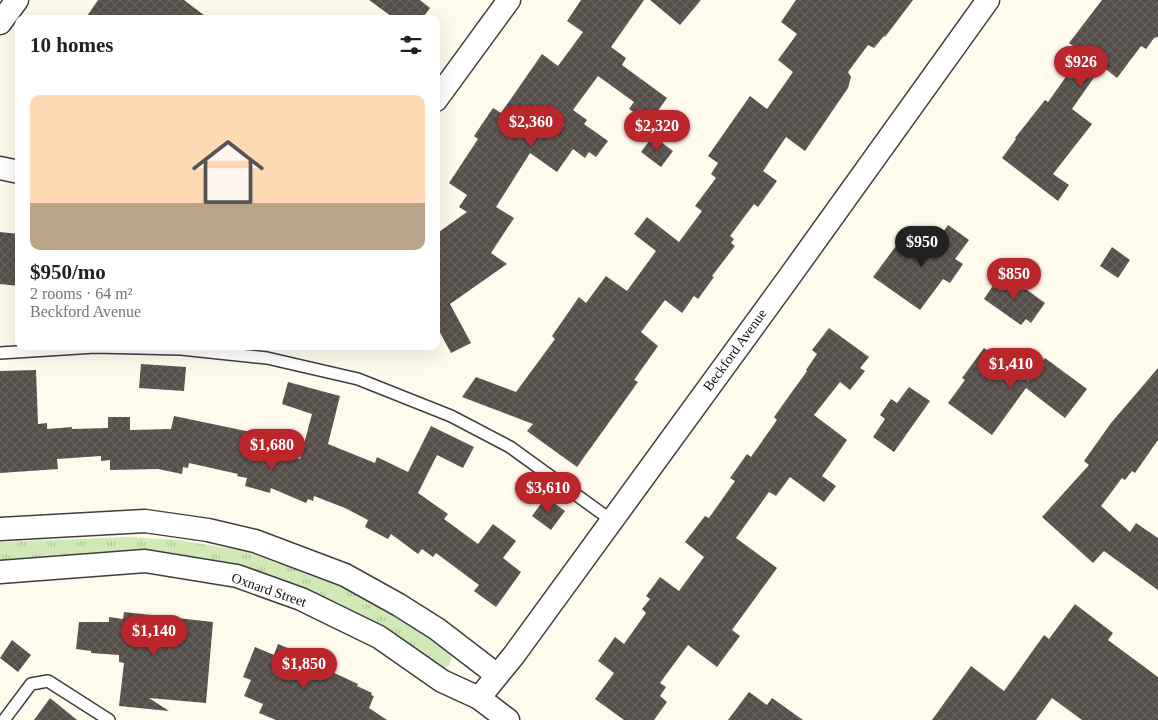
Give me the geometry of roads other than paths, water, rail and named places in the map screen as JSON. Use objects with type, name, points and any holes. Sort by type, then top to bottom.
[{"type":"street","points":[[0,23],[17,0]]},
{"type":"street","points":[[440,95],[509,0]]},
{"type":"street","name":"Beckford Avenue","points":[[479,698],[514,655],[988,0]]},
{"type":"street","points":[[0,168],[15,171]]},
{"type":"street","points":[[0,529],[145,521],[208,530],[256,541],[345,575],[399,605],[437,629],[497,675]]},
{"type":"street","name":"Oxnard Street","points":[[0,572],[145,561],[237,576],[301,599],[379,637],[442,681],[479,698],[508,720]]},
{"type":"lane","points":[[0,353],[48,350]]},
{"type":"lane","points":[[191,350],[268,358],[358,379],[451,416],[510,447],[611,520]]},
{"type":"lane","points":[[4,720],[31,684],[48,681],[109,720]]}]
